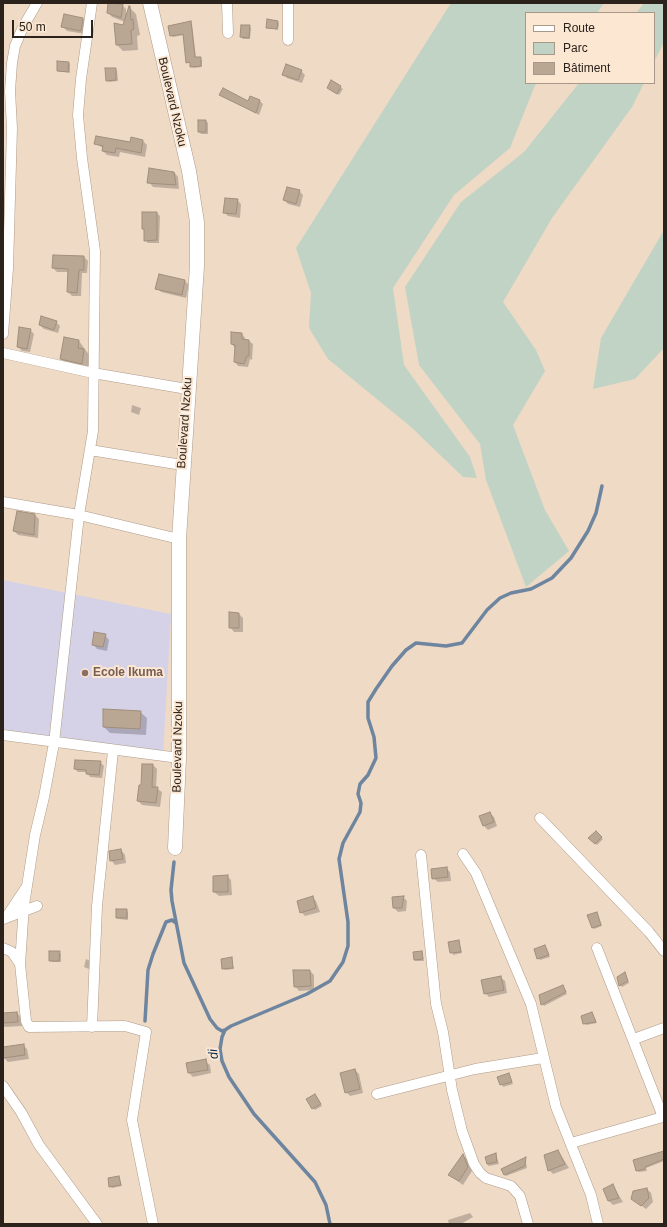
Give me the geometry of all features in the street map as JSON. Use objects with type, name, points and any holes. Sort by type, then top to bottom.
[{"type":"street","points":[[3,334],[8,268],[6,218],[12,128],[10,91],[12,63],[15,46],[23,27],[37,3]]},
{"type":"street","points":[[92,3],[81,79],[78,116],[82,158],[95,251],[93,373],[94,415],[90,450],[79,515],[54,743],[35,835],[27,886],[20,964],[26,1021],[29,1027],[125,1026],[146,1032],[132,1120],[153,1224]]},
{"type":"street","name":"Boulevard Nzoku","points":[[150,3],[189,171],[197,222],[197,266],[187,389],[179,539],[179,758],[175,848]]},
{"type":"street","points":[[226,3],[228,33]]},
{"type":"street","points":[[288,3],[288,40]]},
{"type":"street","points":[[3,353],[93,373],[187,389]]},
{"type":"street","points":[[90,450],[182,465]]},
{"type":"street","points":[[3,502],[79,515],[179,539]]},
{"type":"street","points":[[3,736],[113,751],[179,758]]},
{"type":"street","points":[[92,1027],[97,906],[113,751]]},
{"type":"street","points":[[540,818],[649,932],[664,951]]},
{"type":"street","points":[[463,854],[476,873],[531,1004],[556,1107],[590,1195],[598,1224]]},
{"type":"street","points":[[421,855],[436,1004],[443,1032],[450,1076],[462,1131],[474,1164],[480,1173],[486,1178],[516,1190],[520,1196],[528,1224]]},
{"type":"street","points":[[5,917],[27,886]]},
{"type":"street","points":[[5,917],[37,906]]},
{"type":"street","points":[[3,948],[12,952],[20,964]]},
{"type":"street","points":[[571,1143],[663,1117],[634,1039],[597,948]]},
{"type":"street","points":[[634,1039],[664,1028]]},
{"type":"street","points":[[377,1094],[506,1063],[543,1058]]},
{"type":"street","points":[[3,1086],[21,1112],[39,1145],[97,1224]]},
{"type":"shaded area","name":"Ecole Ikuma","points":[[3,580],[171,614],[163,755],[3,733]]},
{"type":"green space","points":[[451,3],[604,3],[598,12],[525,12],[525,84],[536,84],[510,148],[454,195],[393,288],[404,365],[470,457],[477,478],[463,477],[411,427],[328,359],[309,328],[311,293],[296,248]]},
{"type":"green space","points":[[644,3],[664,3],[664,42],[655,60],[655,12],[637,12]]},
{"type":"green space","points":[[578,84],[644,84],[632,107],[552,218],[503,302],[536,350],[545,371],[513,425],[545,510],[569,551],[526,587],[486,480],[480,444],[419,365],[405,287],[461,202],[524,152]]},
{"type":"green space","points":[[664,230],[664,348],[635,379],[593,389],[601,338]]},
{"type":"building","points":[[108,3],[123,4],[121,18],[107,13]]},
{"type":"building","points":[[129,6],[134,29],[131,30],[132,44],[116,45],[114,23],[123,25]]},
{"type":"building","points":[[64,14],[83,18],[81,31],[61,27]]},
{"type":"building","points":[[267,19],[278,21],[277,29],[266,28]]},
{"type":"building","points":[[191,21],[195,57],[201,57],[201,66],[190,67],[190,62],[186,63],[183,34],[170,36],[168,26]]},
{"type":"building","points":[[241,25],[250,25],[249,38],[240,37]]},
{"type":"building","points":[[57,61],[69,62],[68,72],[57,71]]},
{"type":"building","points":[[286,64],[302,70],[298,80],[282,75]]},
{"type":"building","points":[[105,68],[116,68],[116,80],[106,81]]},
{"type":"building","points":[[331,80],[341,86],[337,94],[327,88]]},
{"type":"building","points":[[223,88],[248,101],[250,96],[260,100],[256,113],[219,95]]},
{"type":"building","points":[[198,120],[206,120],[206,132],[198,132]]},
{"type":"building","points":[[96,136],[130,142],[131,137],[143,140],[141,153],[116,148],[115,153],[102,151],[103,146],[94,144]]},
{"type":"building","points":[[149,168],[174,172],[176,185],[147,183]]},
{"type":"building","points":[[287,187],[300,190],[296,204],[283,200]]},
{"type":"building","points":[[225,198],[238,199],[236,214],[223,213]]},
{"type":"building","points":[[142,212],[157,212],[157,240],[144,241]]},
{"type":"building","points":[[53,255],[84,256],[84,270],[79,270],[77,293],[67,292],[68,269],[52,268]]},
{"type":"building","points":[[159,274],[185,280],[182,295],[155,289]]},
{"type":"building","points":[[41,316],[57,321],[54,330],[39,325]]},
{"type":"building","points":[[19,327],[31,329],[27,349],[17,347]]},
{"type":"building","points":[[231,332],[242,333],[242,339],[249,340],[249,356],[247,356],[244,364],[234,362],[235,345],[231,344]]},
{"type":"building","points":[[64,337],[79,340],[78,348],[84,349],[82,364],[60,359]]},
{"type":"building","points":[[17,511],[35,514],[34,535],[13,531]]},
{"type":"building","points":[[229,612],[239,613],[239,628],[229,628]]},
{"type":"building","points":[[94,632],[106,634],[103,647],[92,645]]},
{"type":"building","points":[[103,709],[141,711],[140,729],[103,727]]},
{"type":"building","points":[[75,760],[101,761],[99,775],[86,774],[86,770],[74,769]]},
{"type":"building","points":[[142,764],[153,764],[152,787],[158,787],[156,803],[137,801],[139,785],[141,785]]},
{"type":"building","points":[[490,812],[494,822],[483,826],[479,816]]},
{"type":"building","points":[[596,831],[602,837],[595,844],[588,838]]},
{"type":"building","points":[[121,849],[123,859],[110,861],[109,851]]},
{"type":"building","points":[[447,867],[448,877],[432,879],[431,869]]},
{"type":"building","points":[[228,875],[228,892],[213,892],[213,876]]},
{"type":"building","points":[[313,896],[316,908],[300,913],[297,901]]},
{"type":"building","points":[[404,896],[402,908],[393,908],[392,897]]},
{"type":"building","points":[[116,909],[127,909],[127,918],[116,918]]},
{"type":"building","points":[[597,912],[601,925],[592,928],[587,915]]},
{"type":"building","points":[[459,940],[461,952],[450,953],[448,942]]},
{"type":"building","points":[[545,945],[549,955],[537,959],[534,949]]},
{"type":"building","points":[[49,951],[60,951],[59,961],[49,961]]},
{"type":"building","points":[[422,951],[423,959],[414,960],[413,952]]},
{"type":"building","points":[[232,957],[233,968],[222,969],[221,959]]},
{"type":"building","points":[[293,970],[310,970],[311,986],[294,987]]},
{"type":"building","points":[[625,972],[628,981],[619,986],[617,977]]},
{"type":"building","points":[[501,976],[504,990],[484,994],[481,980]]},
{"type":"building","points":[[563,985],[566,992],[541,1005],[539,995]]},
{"type":"building","points":[[17,1012],[18,1022],[3,1023],[3,1013]]},
{"type":"building","points":[[592,1012],[596,1022],[583,1024],[581,1016]]},
{"type":"building","points":[[24,1044],[25,1055],[3,1058],[3,1047]]},
{"type":"building","points":[[206,1059],[208,1070],[188,1073],[186,1063]]},
{"type":"building","points":[[355,1069],[360,1089],[345,1093],[340,1073]]},
{"type":"building","points":[[509,1073],[512,1082],[500,1085],[497,1077]]},
{"type":"building","points":[[315,1094],[321,1104],[312,1109],[306,1099]]},
{"type":"building","points":[[558,1150],[565,1164],[548,1171],[544,1155]]},
{"type":"building","points":[[664,1151],[664,1159],[645,1167],[645,1169],[636,1171],[633,1160]]},
{"type":"building","points":[[496,1153],[497,1162],[487,1164],[485,1157]]},
{"type":"building","points":[[463,1154],[468,1167],[459,1181],[448,1175]]},
{"type":"building","points":[[526,1157],[525,1166],[504,1175],[501,1169]]},
{"type":"building","points":[[119,1176],[121,1185],[109,1187],[108,1178]]},
{"type":"building","points":[[613,1184],[619,1198],[608,1201],[603,1189]]},
{"type":"building","points":[[647,1188],[649,1198],[641,1206],[631,1199],[633,1191]]},
{"type":"waterway","points":[[330,1224],[326,1205],[315,1182],[254,1114],[229,1077],[222,1061],[220,1049],[222,1037],[225,1030],[231,1026],[307,994],[330,981],[343,962],[348,946],[348,922],[339,859],[343,843],[360,812],[361,803],[358,794],[360,784],[368,775],[376,758],[374,737],[368,718],[368,702],[376,689],[392,666],[406,650],[416,643],[446,646],[462,643],[487,610],[500,598],[511,593],[531,589],[552,578],[571,558],[588,531],[596,513],[602,486]]},
{"type":"waterway","name":"di","points":[[174,862],[171,890],[172,901],[184,963],[210,1019],[217,1028],[222,1031],[225,1030]]},
{"type":"waterway","points":[[145,1021],[148,970],[153,954],[166,922],[172,920],[176,923]]},
{"type":"place","name":"Ecole Ikuma","points":[[85,673]]}]
